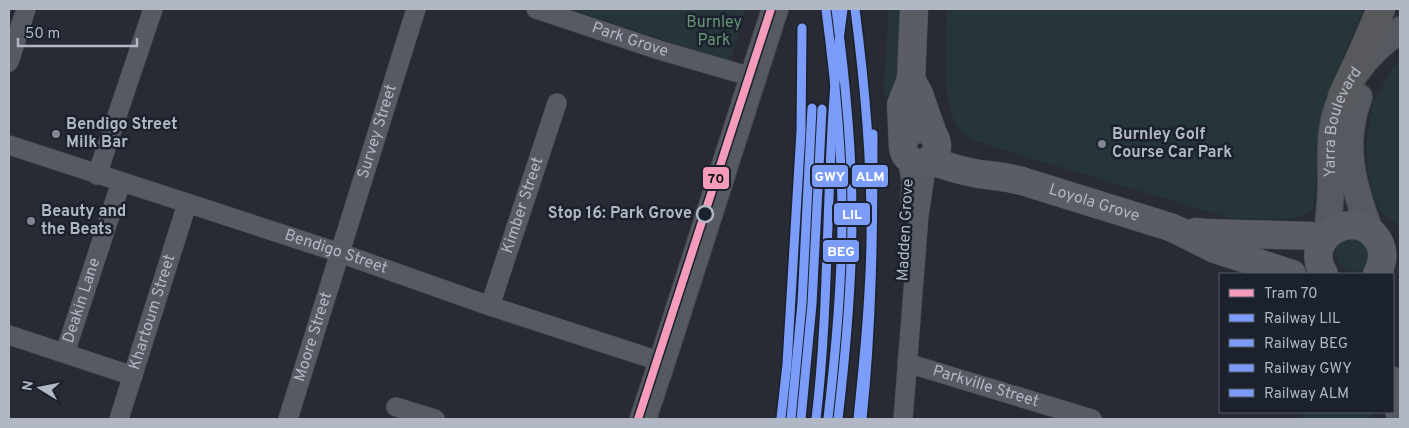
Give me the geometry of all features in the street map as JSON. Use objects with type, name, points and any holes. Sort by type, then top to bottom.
[{"type":"highway","points":[[1342,96],[1381,9]]},
{"type":"main road","points":[[643,419],[774,9]]},
{"type":"main road","name":"Madden Grove","points":[[914,9],[911,79],[902,105],[922,149]]},
{"type":"main road","name":"Yarra Boulevard","points":[[1326,236],[1331,201],[1330,158],[1335,114],[1342,96],[1356,74],[1373,53],[1400,30]]},
{"type":"main road","name":"Yarra Boulevard","points":[[1390,245],[1358,196],[1351,170],[1350,146],[1351,126],[1356,105],[1364,87],[1379,65],[1400,44]]},
{"type":"main road","name":"Loyola Grove","points":[[922,149],[942,140],[1009,177],[1179,231],[1215,249],[1289,273]]},
{"type":"main road","points":[[1324,273],[1320,266],[1319,255],[1321,244],[1326,236],[1338,227],[1358,226],[1390,245]]},
{"type":"main road","name":"Loyola Grove","points":[[1179,231],[1230,235],[1326,236]]},
{"type":"main road","points":[[1378,273],[1382,253],[1379,243],[1390,245]]},
{"type":"main road","points":[[1378,273],[1390,245]]},
{"type":"main road","points":[[1394,386],[1399,419]]},
{"type":"street","points":[[9,62],[26,9]]},
{"type":"street","points":[[97,174],[152,9]]},
{"type":"street","name":"Survey Street","points":[[340,253],[416,9]]},
{"type":"street","name":"Park Grove","points":[[536,9],[659,50],[752,77]]},
{"type":"street","name":"Kimber Street","points":[[490,306],[557,103]]},
{"type":"street","name":"Bendigo Street","points":[[9,145],[340,253],[490,306],[662,362]]},
{"type":"street","name":"Madden Grove","points":[[903,419],[908,363],[907,322],[902,271],[904,234],[911,181],[922,149]]},
{"type":"street","name":"Deakin Lane","points":[[122,182],[65,353],[132,376]]},
{"type":"street","name":"Khartoum Street","points":[[119,419],[187,204]]},
{"type":"street","name":"Moore Street","points":[[288,419],[340,253]]},
{"type":"street","points":[[9,335],[65,353]]},
{"type":"street","name":"Parkville Street","points":[[908,363],[1092,419]]},
{"type":"street","points":[[396,406],[436,419]]},
{"type":"green space","name":"Burnley Park","points":[[569,9],[746,9],[730,62]]},
{"type":"green space","points":[[889,9],[899,9],[896,95],[883,95]]},
{"type":"green space","points":[[947,9],[1364,9],[1341,62],[1324,114],[1313,210],[1293,219],[1230,218],[1000,149],[967,136],[958,126],[951,112],[947,95],[945,58]]},
{"type":"green space","points":[[1400,60],[1400,226],[1380,211],[1373,194],[1368,173],[1366,145],[1373,102],[1391,71]]},
{"type":"green space","points":[[1351,235],[1369,245],[1368,261],[1364,267],[1354,272],[1343,268],[1336,257],[1336,249],[1333,246]]},
{"type":"green space","points":[[1303,413],[1371,413],[1374,419],[1301,419]]},
{"type":"tram line","name":"70","points":[[638,419],[771,9]]},
{"type":"rail line","name":"LIL","points":[[836,9],[851,162],[852,214],[848,317],[838,419]]},
{"type":"rail line","name":"GWY","points":[[816,419],[824,317],[833,111],[843,9]]},
{"type":"rail line","name":"ALM","points":[[855,9],[867,125],[871,212],[868,308],[858,419]]},
{"type":"rail line","name":"BEG","points":[[826,10],[837,112],[842,214],[838,316],[828,418]]},
{"type":"rail line","name":"ALM","points":[[781,418],[787,364],[801,131],[802,28]]},
{"type":"rail line","name":"LIL","points":[[791,419],[802,303],[812,108]]},
{"type":"rail line","name":"BEG","points":[[801,419],[812,304],[822,109]]},
{"type":"rail line","name":"GWY","points":[[862,419],[868,348],[871,276],[873,134]]},
{"type":"place","name":"Bendigo Street Milk Bar","points":[[56,134]]},
{"type":"place","name":"Burnley Golf Course Car Park","points":[[1102,144]]},
{"type":"place","name":"Stop 16: Park Grove","points":[[705,214]]},
{"type":"place","name":"Beauty and the Beats","points":[[31,221]]}]
